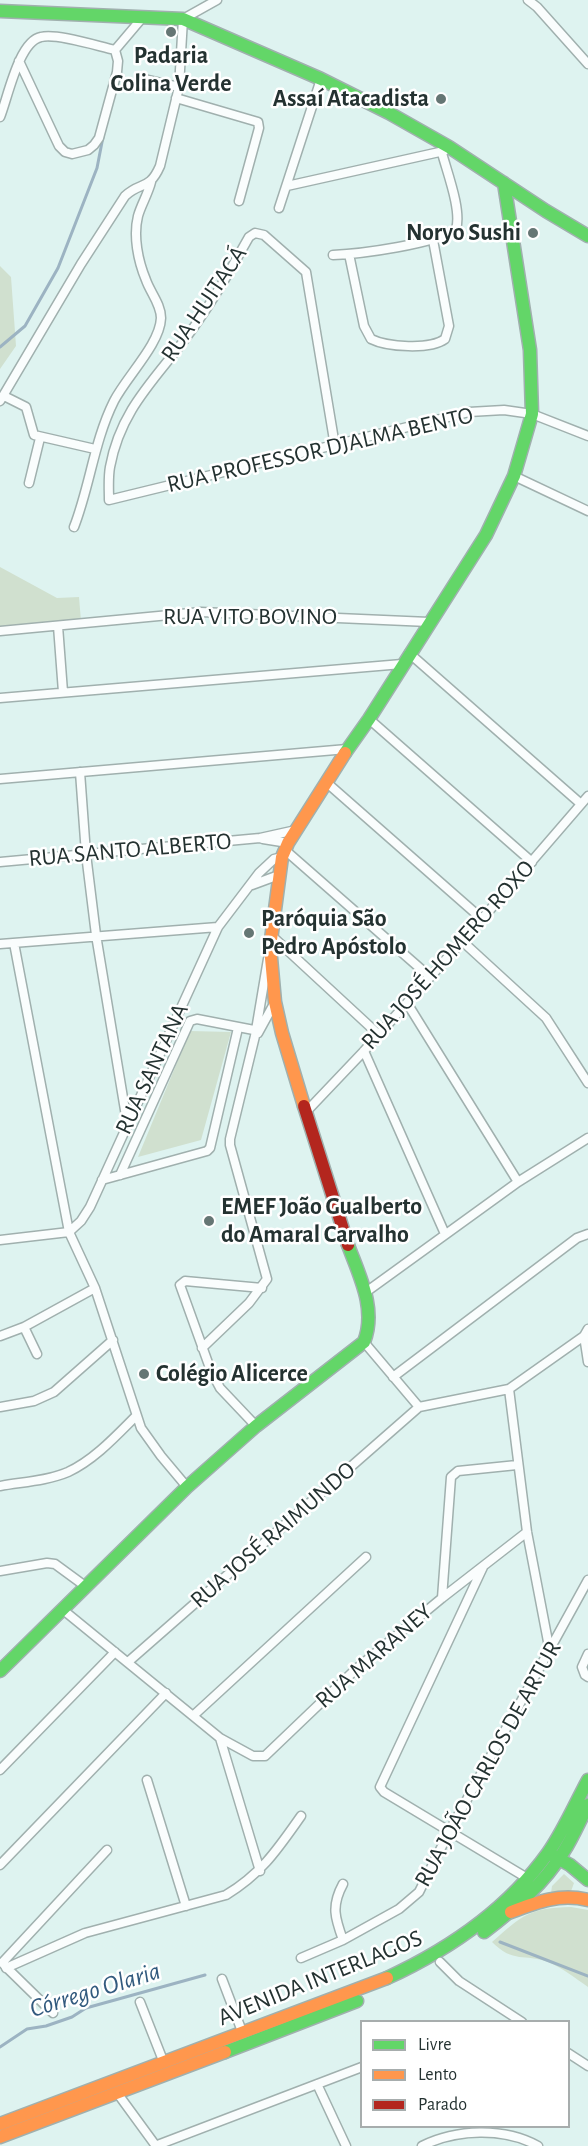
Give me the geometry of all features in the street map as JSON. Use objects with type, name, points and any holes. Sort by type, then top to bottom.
[{"type":"street","points":[[183,19],[217,0]]},
{"type":"street","points":[[528,0],[588,64]]},
{"type":"street","points":[[0,11],[183,19],[388,112],[588,236]]},
{"type":"street","points":[[115,50],[143,17]]},
{"type":"street","points":[[74,527],[83,504],[95,449],[104,421],[123,386],[147,353],[160,327],[160,309],[140,263],[137,241],[138,215],[160,166],[179,87],[183,19]]},
{"type":"street","points":[[0,117],[19,61],[27,46],[34,39],[43,36],[115,50]]},
{"type":"street","points":[[19,61],[60,146],[64,152],[72,154],[88,150],[99,138],[117,72],[118,61],[115,50]]},
{"type":"street","points":[[140,78],[179,87]]},
{"type":"street","points":[[279,208],[321,80]]},
{"type":"street","points":[[176,98],[258,122],[259,128],[239,201]]},
{"type":"street","points":[[287,186],[446,150]]},
{"type":"street","points":[[333,255],[434,240],[456,229],[458,222],[446,150]]},
{"type":"street","points":[[95,449],[34,435],[26,407],[2,398],[81,264],[125,196],[134,189],[152,182]]},
{"type":"street","points":[[202,1348],[249,1303],[267,1279],[230,1145],[256,1033],[279,874],[285,850],[347,749],[369,719],[474,555],[514,476],[532,414],[530,350],[504,183]]},
{"type":"street","name":"RUA HUITACÁ","points":[[109,500],[109,469],[124,423],[135,402],[190,333],[249,237],[255,233],[264,235],[306,272],[335,446]]},
{"type":"street","points":[[350,254],[364,326],[371,339],[390,346],[434,344],[445,339],[449,326],[434,240]]},
{"type":"street","name":"RUA PROFESSOR DJALMA BENTO","points":[[109,500],[469,412],[504,410],[532,414],[588,436]]},
{"type":"street","points":[[29,483],[40,438]]},
{"type":"street","points":[[514,476],[588,510]]},
{"type":"street","name":"RUA VITO BOVINO","points":[[0,631],[201,612],[429,622]]},
{"type":"street","points":[[58,626],[63,692]]},
{"type":"street","points":[[0,698],[406,658],[581,804]]},
{"type":"street","points":[[369,719],[532,862]]},
{"type":"street","points":[[0,779],[347,749]]},
{"type":"street","points":[[80,772],[86,854],[96,935],[128,1122]]},
{"type":"street","points":[[326,782],[482,919]]},
{"type":"street","name":"RUA JOSÉ HOMERO ROXO","points":[[306,1112],[482,919],[588,796]]},
{"type":"street","name":"RUA SANTO ALBERTO","points":[[0,862],[260,838],[296,830]]},
{"type":"street","name":"RUA SANTO ALBERTO","points":[[260,838],[285,850]]},
{"type":"street","points":[[285,850],[430,977]]},
{"type":"street","name":"RUA SANTANA","points":[[69,1232],[86,1214],[218,927],[259,873],[285,850]]},
{"type":"street","points":[[249,886],[279,874]]},
{"type":"street","points":[[0,944],[218,927]]},
{"type":"street","points":[[0,1671],[187,1486],[256,1426],[364,1342],[368,1332],[366,1292],[340,1225],[282,1033],[275,1002],[271,941]]},
{"type":"street","points":[[271,941],[378,1034]]},
{"type":"street","points":[[462,941],[546,1018],[588,1083]]},
{"type":"street","points":[[14,943],[69,1232],[95,1288],[136,1416],[146,1436],[187,1486]]},
{"type":"street","points":[[256,1033],[275,1002]]},
{"type":"street","points":[[407,1003],[518,1182]]},
{"type":"street","points":[[120,1175],[190,1021],[197,1019],[256,1033]]},
{"type":"street","points":[[102,1180],[206,1153],[210,1148],[238,1028]]},
{"type":"street","points":[[364,1050],[445,1234]]},
{"type":"street","points":[[366,1292],[518,1182],[588,1138]]},
{"type":"street","points":[[0,1240],[69,1232]]},
{"type":"street","points":[[393,1377],[578,1238],[588,1234]]},
{"type":"street","points":[[256,1426],[220,1388],[202,1348],[180,1283],[185,1281],[262,1288]]},
{"type":"street","points":[[0,1336],[24,1327],[95,1288]]},
{"type":"street","points":[[24,1327],[37,1354]]},
{"type":"street","points":[[364,1342],[419,1407],[509,1389],[586,1333]]},
{"type":"street","points":[[586,1333],[588,1362]]},
{"type":"street","points":[[0,1407],[34,1401],[54,1392],[113,1340]]},
{"type":"street","points":[[509,1389],[527,1532],[550,1652]]},
{"type":"street","name":"RUA JOSÉ RAIMUNDO","points":[[128,1662],[419,1407]]},
{"type":"street","points":[[0,1486],[56,1476],[77,1467],[110,1441],[136,1416]]},
{"type":"street","points":[[442,1598],[451,1476],[458,1471],[517,1465]]},
{"type":"street","name":"RUA MARANEY","points":[[62,1608],[220,1738],[253,1756],[265,1755],[356,1669],[527,1532]]},
{"type":"street","points":[[194,1715],[366,1557]]},
{"type":"street","points":[[0,1571],[47,1563],[55,1564],[85,1586]]},
{"type":"street","points":[[483,1567],[380,1784],[384,1792],[527,1878]]},
{"type":"street","name":"RUA JOÃO CARLOS DE ARTUR","points":[[301,1958],[343,1940],[399,1909],[419,1892],[449,1832],[588,1580]]},
{"type":"street","points":[[0,1770],[115,1652]]},
{"type":"street","points":[[588,1654],[582,1667],[588,1677]]},
{"type":"street","points":[[0,1865],[166,1693]]},
{"type":"street","points":[[220,1738],[260,1871]]},
{"type":"street","points":[[147,1780],[186,1906]]},
{"type":"street","name":"AVENIDA INTERLAGOS","points":[[0,2124],[396,1975],[450,1947],[507,1901],[527,1878],[554,1856],[588,1780]]},
{"type":"street","name":"AVENIDA INTERLAGOS","points":[[0,2137],[118,2094],[365,1997],[404,1981],[440,1962],[466,1946],[510,1912],[540,1881],[588,1804]]},
{"type":"street","points":[[3,1964],[85,1933],[226,1895],[260,1871],[302,1816]]},
{"type":"street","points":[[3,1964],[107,1850]]},
{"type":"street","points":[[554,1856],[588,1880]]},
{"type":"street","points":[[343,1884],[334,1913],[343,1940]]},
{"type":"street","points":[[510,1912],[550,1898],[567,1896],[588,1900]]},
{"type":"street","points":[[440,1962],[459,1981],[519,2020]]},
{"type":"street","points":[[3,1964],[53,2013]]},
{"type":"street","points":[[222,1979],[243,2034]]},
{"type":"street","points":[[140,2002],[164,2064]]},
{"type":"street","points":[[570,2054],[588,2066]]},
{"type":"street","points":[[118,2094],[155,2146],[360,2068]]},
{"type":"street","points":[[317,2084],[346,2146]]},
{"type":"street","points":[[422,2146],[458,2135],[486,2133],[510,2135],[538,2146]]},
{"type":"green space","points":[[0,266],[11,277],[16,346],[0,369]]},
{"type":"green space","points":[[0,567],[57,598],[79,597],[81,621],[0,627]]},
{"type":"green space","points":[[190,1031],[231,1032],[201,1140],[138,1157]]},
{"type":"green space","points":[[564,1874],[574,1883],[570,1894],[551,1893],[552,1886]]},
{"type":"green space","points":[[571,1907],[588,1910],[588,1987],[553,1964],[540,1959],[513,1956],[492,1942],[520,1919],[536,1911]]},
{"type":"waterway","points":[[0,347],[25,326],[58,268],[97,168],[103,137]]},
{"type":"waterway","name":"Córrego Olaria","points":[[500,1942],[588,1976]]},
{"type":"waterway","name":"Córrego Olaria","points":[[0,2047],[27,2029],[46,2026],[72,2017],[86,2008],[205,1975]]},
{"type":"traffic: fast","points":[[0,11],[183,19],[321,79],[389,113],[449,147],[588,236]]},
{"type":"traffic: fast","points":[[345,753],[486,535],[514,476],[532,414],[530,350],[504,183]]},
{"type":"traffic: fast","points":[[0,1671],[187,1487],[256,1426],[364,1342],[369,1317],[368,1305],[348,1245]]},
{"type":"traffic: fast","points":[[387,1978],[455,1941],[496,1910],[532,1874],[548,1853],[588,1780]]},
{"type":"traffic: fast","points":[[484,1932],[538,1885],[567,1846],[588,1805]]},
{"type":"traffic: fast","points":[[552,1855],[570,1865],[588,1880]]},
{"type":"traffic: fast","points":[[225,2052],[357,2001]]},
{"type":"traffic: slow","points":[[304,1106],[275,1002],[270,947],[282,857],[288,843],[345,753]]},
{"type":"traffic: slow","points":[[511,1912],[558,1898],[588,1900]]},
{"type":"traffic: slow","points":[[0,2124],[387,1978]]},
{"type":"traffic: slow","points":[[0,2137],[225,2052]]},
{"type":"traffic: jam","points":[[304,1106],[348,1245]]},
{"type":"place","name":"Padaria Colina Verde","points":[[171,32]]},
{"type":"place","name":"Assaí Atacadista","points":[[441,99]]},
{"type":"place","name":"Noryo Sushi","points":[[533,233]]},
{"type":"place","name":"Paróquia São Pedro Apóstolo","points":[[249,933]]},
{"type":"place","name":"EMEF João Gualberto do Amaral Carvalho","points":[[209,1221]]},
{"type":"place","name":"Colégio Alicerce","points":[[144,1374]]}]
